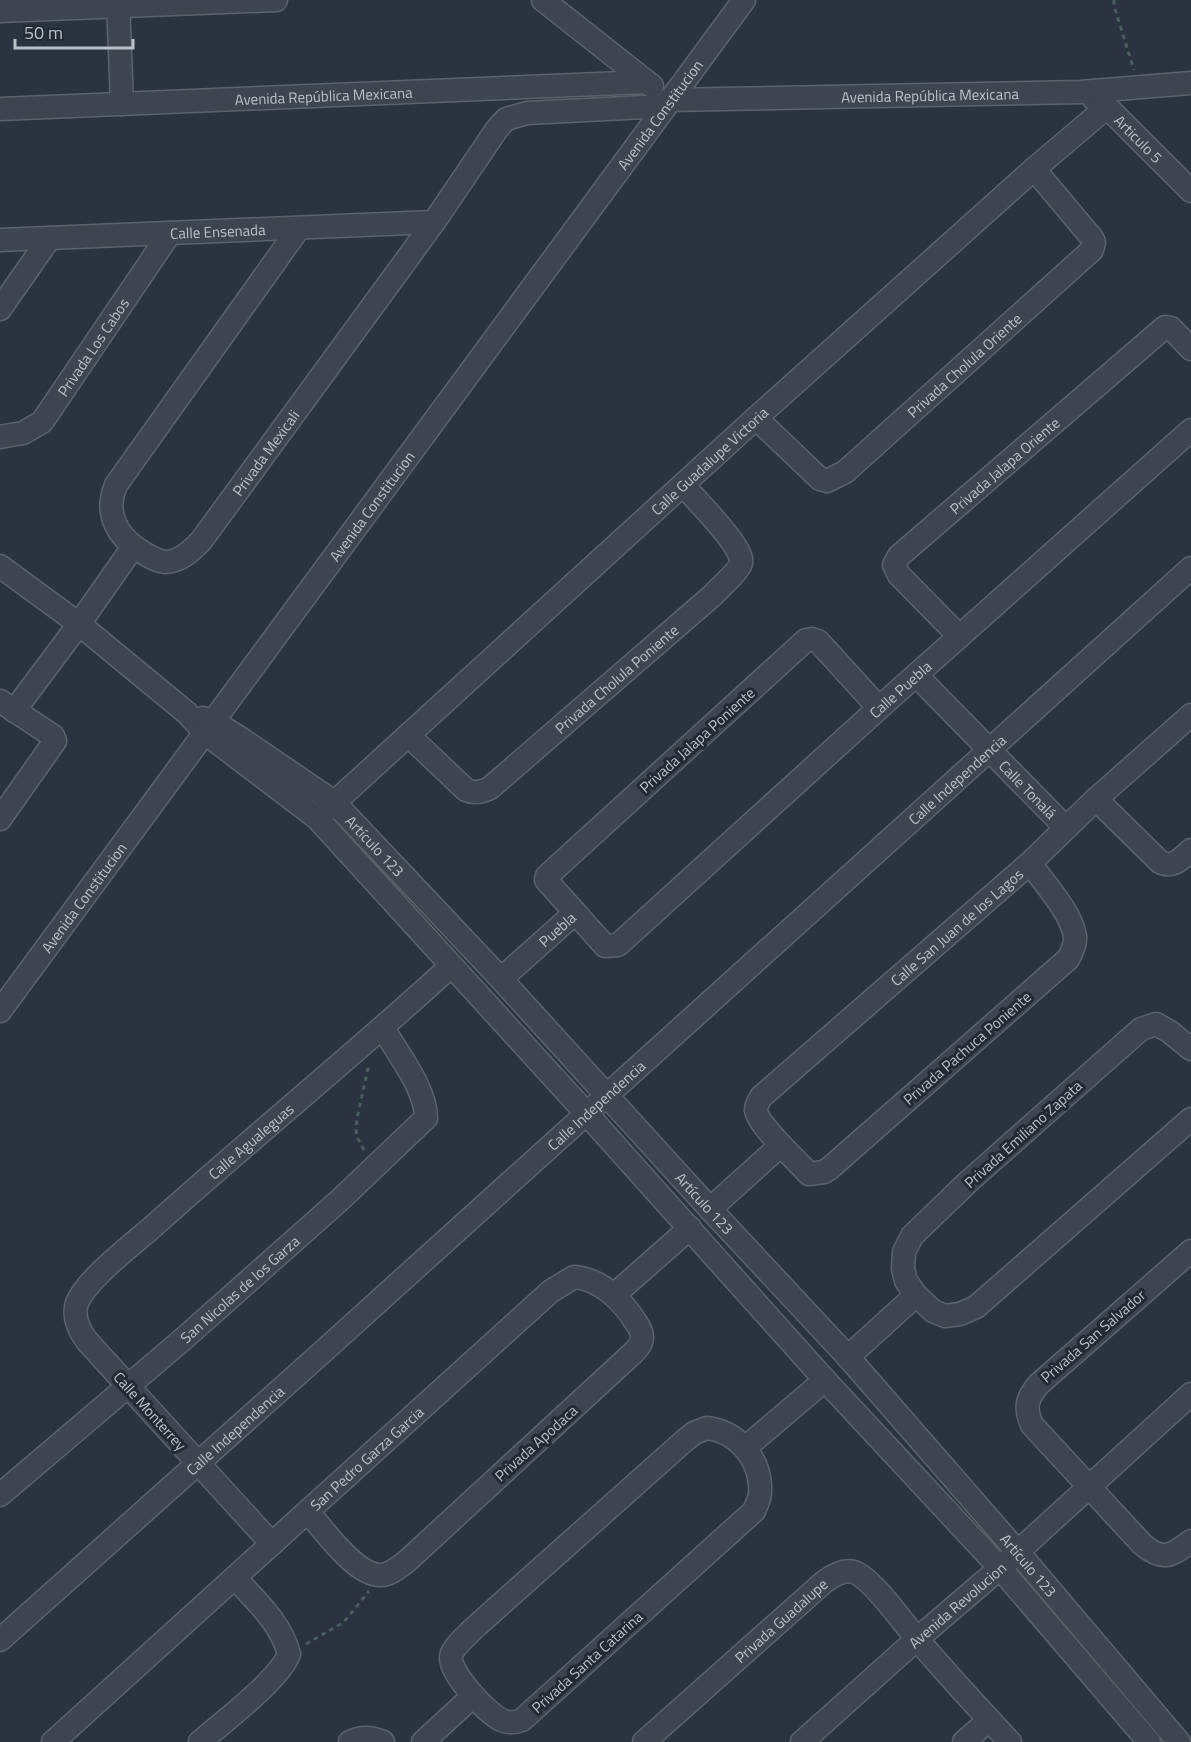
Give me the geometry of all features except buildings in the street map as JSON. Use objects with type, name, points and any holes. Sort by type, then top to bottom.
[{"type":"street","points":[[0,11],[117,4],[276,0]]},
{"type":"street","points":[[543,0],[646,82],[667,103]]},
{"type":"street","name":"Avenida Constitucion","points":[[0,1011],[744,0]]},
{"type":"street","points":[[117,4],[122,104]]},
{"type":"street","name":"Avenida República Mexicana","points":[[0,109],[646,82]]},
{"type":"street","name":"Avenida República Mexicana","points":[[667,103],[1081,92],[1191,83]]},
{"type":"street","name":"Articulo 5","points":[[1081,92],[1107,108],[1188,185]]},
{"type":"street","name":"Privada Mexicali","points":[[299,228],[116,485],[111,496],[111,514],[117,529],[133,547],[158,561],[176,560],[190,552],[201,541],[434,222],[506,118],[527,113],[667,103]]},
{"type":"street","name":"Calle Guadalupe Victoria","points":[[317,818],[756,418],[1034,169],[1107,108]]},
{"type":"street","name":"Privada Cholula Oriente","points":[[756,418],[820,479],[827,480],[837,477],[854,464],[1092,250],[1094,242],[1092,238],[1034,169]]},
{"type":"street","name":"Calle Ensenada","points":[[0,240],[434,222]]},
{"type":"street","name":"Privada Los Cabos","points":[[0,437],[23,433],[42,422],[170,233]]},
{"type":"street","points":[[0,309],[49,239]]},
{"type":"street","name":"Privada Jalapa Oriente","points":[[959,636],[899,575],[894,565],[899,555],[1165,327],[1171,328],[1191,349]]},
{"type":"street","name":"Calle Puebla","points":[[611,947],[618,945],[959,636],[1191,430]]},
{"type":"street","name":"Privada Cholula Poniente","points":[[408,735],[466,790],[471,793],[484,791],[713,595],[739,567],[741,556],[735,544],[683,484]]},
{"type":"street","points":[[0,819],[55,741],[53,736],[7,706],[79,624],[133,547]]},
{"type":"street","name":"Artículo 123","points":[[0,566],[79,624],[187,713],[334,802],[501,979],[848,1357],[1179,1742]]},
{"type":"street","name":"Calle Independencia","points":[[0,1640],[1191,568]]},
{"type":"street","name":"Privada Jalapa Poniente","points":[[575,913],[549,885],[546,880],[547,876],[806,640],[818,640],[879,708]]},
{"type":"street","name":"Calle Tonalá","points":[[916,675],[1065,827]]},
{"type":"street","name":"Calle San Juan de los Lagos","points":[[781,1145],[756,1112],[756,1105],[761,1097],[1030,863],[1065,827],[1191,716]]},
{"type":"street","name":"Artículo 123","points":[[210,728],[317,818],[825,1380],[999,1568],[1149,1742]]},
{"type":"street","points":[[1096,799],[1165,865],[1174,864],[1191,850]]},
{"type":"street","name":"Privada Pachuca Poniente","points":[[781,1145],[809,1174],[824,1172],[1068,959],[1075,938],[1070,924],[1062,908],[1030,863]]},
{"type":"street","name":"Puebla","points":[[501,979],[575,913],[605,946],[611,947]]},
{"type":"street","name":"Calle Agualeguas","points":[[79,1330],[75,1316],[77,1303],[97,1276],[196,1188],[380,1032],[451,966]]},
{"type":"street","name":"Privada Emiliano Zapata","points":[[1191,1047],[1156,1024],[1141,1029],[968,1182],[912,1236],[904,1252],[903,1269],[906,1281],[916,1295],[933,1311],[945,1316],[960,1314],[976,1307],[1191,1119]]},
{"type":"street","name":"San Nicolas de los Garza","points":[[0,1495],[181,1341],[370,1172],[426,1118],[426,1106],[422,1094],[380,1032]]},
{"type":"street","points":[[710,1209],[781,1145]]},
{"type":"street","points":[[614,1295],[690,1228]]},
{"type":"street","name":"Privada San Salvador","points":[[1191,1251],[1039,1384],[1030,1394],[1026,1404],[1032,1425],[1142,1544],[1154,1554],[1163,1556],[1175,1552],[1191,1541]]},
{"type":"street","name":"San Pedro Garza Garcia","points":[[53,1742],[542,1299],[574,1277],[595,1282],[614,1295]]},
{"type":"street","name":"Privada Apodaca","points":[[383,1575],[406,1562],[639,1346],[642,1337],[639,1328],[631,1314],[614,1295]]},
{"type":"street","points":[[848,1357],[916,1295]]},
{"type":"street","name":"Calle Monterrey","points":[[79,1330],[197,1464],[272,1544]]},
{"type":"street","points":[[745,1448],[825,1380]]},
{"type":"street","name":"Avenida Revolucion","points":[[802,1742],[1191,1394]]},
{"type":"street","name":"Privada Santa Catarina","points":[[707,1428],[718,1429],[732,1436],[745,1448],[754,1460],[760,1476],[760,1495],[754,1511],[522,1720],[504,1721],[473,1695],[455,1671],[451,1660],[452,1652],[473,1629],[694,1433],[707,1428]]},
{"type":"street","points":[[308,1512],[355,1564],[370,1573],[383,1575]]},
{"type":"street","name":"Privada Guadalupe","points":[[644,1742],[824,1582],[843,1572],[854,1572],[863,1578],[1010,1742]]},
{"type":"street","points":[[200,1742],[273,1677],[286,1663],[289,1654],[280,1630],[235,1578]]},
{"type":"street","points":[[423,1742],[473,1695]]},
{"type":"street","points":[[964,1742],[989,1719]]},
{"type":"street","points":[[350,1742],[367,1737],[383,1742]]},
{"type":"path","points":[[1114,0],[1139,86]]},
{"type":"path","points":[[370,1172],[365,1153],[356,1135],[360,1099],[380,1032]]},
{"type":"path","points":[[289,1654],[344,1622],[383,1575]]}]
